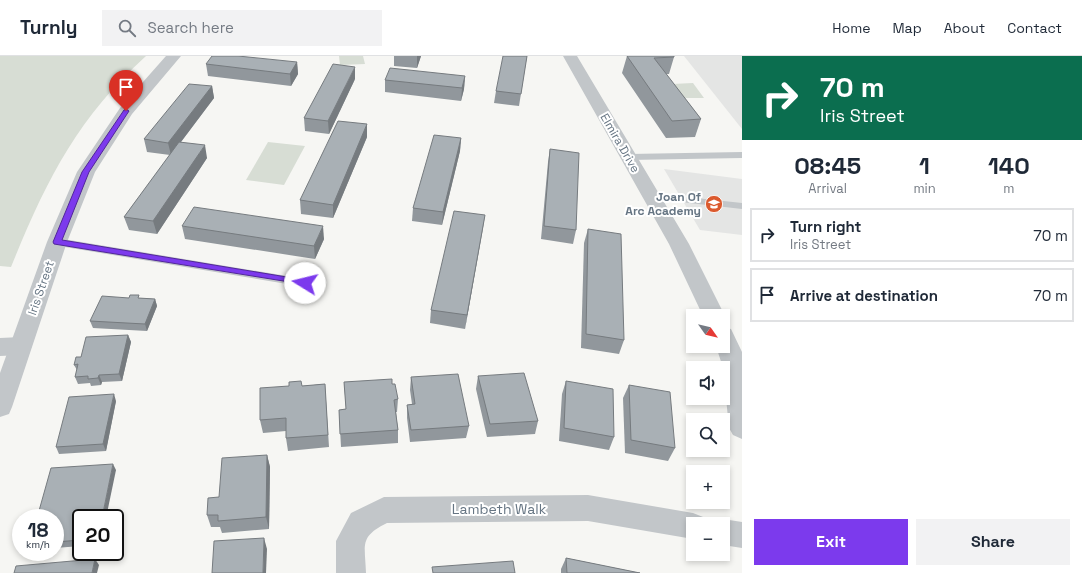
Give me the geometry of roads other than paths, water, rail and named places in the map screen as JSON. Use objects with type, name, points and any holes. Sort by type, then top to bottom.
[{"type":"street","name":"Iris Street","points":[[0,407],[11,346],[86,172],[126,111],[174,56]]},
{"type":"street","name":"Elmira Drive","points":[[570,56],[679,244],[711,309]]},
{"type":"street","points":[[730,351],[738,366],[742,428]]},
{"type":"street","name":"Lambeth Walk","points":[[351,573],[350,540],[360,522],[384,510],[588,508],[686,525]]},
{"type":"street","points":[[730,533],[742,535]]},
{"type":"lane","points":[[629,157],[742,155]]},
{"type":"lane","points":[[650,196],[742,206]]},
{"type":"lane","points":[[57,242],[305,283]]},
{"type":"place","name":"Joan Of Arc Academy","points":[[714,204]]}]
